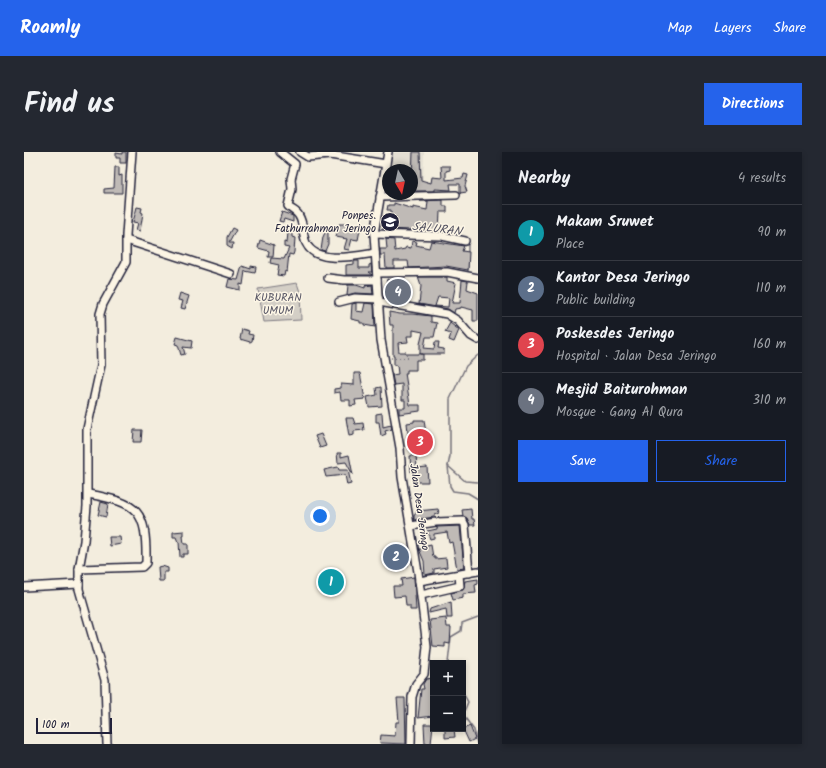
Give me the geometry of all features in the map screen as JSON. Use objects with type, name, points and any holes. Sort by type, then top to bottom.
[{"type":"street","points":[[107,744],[105,680],[79,584],[79,569],[86,530],[88,494],[87,429],[101,365],[100,314],[103,304],[126,262],[132,152]]},
{"type":"street","points":[[280,152],[294,164],[291,180],[292,189],[288,206],[299,216],[304,238],[309,248],[334,258],[375,253]]},
{"type":"street","points":[[300,152],[308,157],[336,156],[386,164]]},
{"type":"street","name":"Jalan Desa Jeringo","points":[[386,164],[388,152]]},
{"type":"street","name":"Jalan Desa Jeringo","points":[[382,186],[374,234],[381,340],[400,448],[402,477],[411,526],[426,631],[427,655],[424,674],[416,684],[412,697],[411,744]]},
{"type":"street","points":[[380,197],[456,195]]},
{"type":"street","points":[[374,234],[442,236],[466,241]]},
{"type":"street","points":[[126,240],[231,274]]},
{"type":"street","points":[[328,278],[344,280],[447,272],[478,278]]},
{"type":"street","points":[[340,302],[355,298],[448,314],[458,321],[471,336],[478,340]]},
{"type":"street","points":[[79,569],[142,567],[146,563],[142,524],[135,510],[122,501],[88,494]]},
{"type":"street","points":[[411,526],[436,522],[463,521],[469,573]]},
{"type":"street","points":[[419,581],[478,571]]},
{"type":"street","points":[[421,595],[460,586],[459,575]]},
{"type":"street","points":[[24,587],[79,584]]},
{"type":"path","points":[[384,358],[411,358]]},
{"type":"shaded area","points":[[391,152],[424,152],[423,180],[418,180],[418,164],[391,164]]},
{"type":"green space","name":"KUBURAN UMUM","points":[[297,283],[300,292],[301,320],[264,322],[258,289]]},
{"type":"building","points":[[122,152],[126,152],[126,163],[120,163],[120,158],[116,158],[116,153],[122,154]]},
{"type":"building","points":[[413,152],[420,152],[421,180],[431,183],[432,177],[442,178],[441,166],[450,166],[450,170],[446,171],[446,180],[463,178],[464,174],[468,175],[465,186],[467,192],[460,193],[460,184],[450,184],[451,190],[435,189],[435,191],[418,191],[418,164],[413,164]]},
{"type":"building","points":[[115,167],[119,167],[119,176],[122,175],[122,193],[104,193],[104,189],[114,188]]},
{"type":"building","points":[[443,200],[443,206],[447,206],[447,212],[440,212],[439,231],[383,229],[384,219],[391,220],[391,210],[387,210],[388,205],[394,205],[394,203],[413,209],[413,207],[427,210],[428,201],[420,201]]},
{"type":"building","points":[[137,207],[142,208],[141,212],[143,213],[140,231],[136,230],[138,223],[133,222]]},
{"type":"building","points":[[282,212],[293,216],[293,222],[284,219],[283,222],[279,221]]},
{"type":"building","points":[[339,224],[348,224],[348,227],[360,230],[358,240],[352,239],[349,250],[344,249],[347,239],[336,237]]},
{"type":"building","points":[[328,226],[328,244],[325,251],[321,250],[323,237]]},
{"type":"building","points":[[232,228],[236,230],[229,243],[233,243],[232,249],[227,246],[227,237]]},
{"type":"building","points":[[288,232],[292,232],[292,237],[295,238],[294,252],[293,255],[289,254],[287,272],[285,271],[284,276],[277,275],[279,265],[270,263],[271,258],[284,259],[289,248],[284,247],[284,242],[287,243]]},
{"type":"building","points":[[386,239],[394,240],[395,251],[405,249],[406,247],[411,248],[412,241],[417,242],[416,245],[429,248],[431,241],[464,246],[462,251],[469,252],[468,270],[446,266],[409,268],[408,261],[394,261],[394,268],[386,268],[385,255],[380,255],[380,249],[387,249]]},
{"type":"building","points":[[260,240],[274,245],[273,257],[268,257],[269,251],[258,248]]},
{"type":"building","points":[[354,261],[359,261],[359,268],[369,268],[369,265],[371,264],[372,272],[368,272],[372,275],[346,275],[346,265],[354,264]]},
{"type":"building","points":[[242,266],[251,269],[251,266],[256,267],[255,273],[245,271],[243,285],[240,284],[240,290],[227,287],[229,279],[238,280]]},
{"type":"building","points":[[418,277],[447,277],[447,281],[456,283],[452,303],[460,303],[462,280],[468,281],[467,289],[478,293],[478,321],[473,321],[473,310],[461,307],[455,309],[454,313],[448,309],[419,304],[421,286]],"holes":[[[438,297],[449,298],[448,307],[435,306]]]},
{"type":"building","points":[[387,279],[409,286],[404,301],[384,298]]},
{"type":"building","points":[[348,285],[356,285],[365,288],[365,286],[372,285],[373,294],[355,293],[347,295]]},
{"type":"building","points":[[180,293],[189,296],[185,309],[181,308],[183,301],[178,300]]},
{"type":"building","points":[[356,303],[356,311],[363,312],[365,303],[374,304],[375,327],[364,325],[364,323],[360,323],[360,321],[351,319],[352,304]]},
{"type":"building","points":[[389,312],[431,316],[431,322],[437,323],[434,337],[426,337],[424,348],[434,349],[435,342],[439,342],[438,348],[444,349],[444,354],[423,354],[423,360],[416,360],[416,370],[407,370],[407,373],[405,373],[410,405],[420,405],[420,411],[399,414],[399,408],[405,408],[405,400],[402,400],[402,384],[394,385],[392,375],[398,374],[397,365],[394,365],[393,325],[390,325]],"holes":[[[413,330],[423,332],[420,344],[420,354],[406,354],[406,352],[399,352],[398,343],[408,342],[407,336],[413,336]]]},
{"type":"building","points":[[450,323],[459,330],[454,342],[449,340],[451,334],[445,332]]},
{"type":"building","points":[[242,329],[249,331],[248,334],[253,335],[252,341],[250,342],[240,339]]},
{"type":"building","points":[[177,337],[192,341],[191,348],[183,347],[185,354],[181,355],[178,345],[175,344]]},
{"type":"building","points":[[354,373],[360,373],[365,399],[355,400],[356,405],[350,406],[350,400],[341,400],[340,392],[334,393],[334,389],[341,388],[341,384],[354,385]]},
{"type":"building","points":[[381,387],[382,406],[369,407],[367,397],[377,395],[376,388]]},
{"type":"building","points":[[382,413],[383,427],[391,425],[392,429],[385,431],[386,434],[381,436],[379,422],[376,422],[376,414]]},
{"type":"building","points":[[346,418],[353,418],[355,424],[363,423],[364,430],[354,431],[354,435],[349,436]]},
{"type":"building","points":[[414,420],[424,420],[426,434],[423,434],[425,444],[416,446],[414,439],[409,441],[407,423],[414,422]]},
{"type":"building","points":[[134,430],[142,430],[141,442],[133,442]]},
{"type":"building","points":[[321,434],[326,446],[320,448],[315,436]]},
{"type":"building","points":[[337,453],[341,453],[341,457],[349,455],[353,475],[346,462],[338,463]]},
{"type":"building","points":[[416,455],[417,468],[427,467],[428,482],[417,482],[416,476],[413,472],[411,472],[410,456]]},
{"type":"building","points":[[338,467],[339,470],[348,470],[351,484],[347,485],[345,475],[326,477],[324,470]]},
{"type":"building","points":[[101,502],[108,504],[106,517],[98,515]]},
{"type":"building","points":[[438,509],[439,513],[434,515],[434,517],[414,520],[414,516],[417,511]]},
{"type":"building","points":[[471,509],[472,519],[474,519],[475,525],[470,525],[467,518],[463,516],[462,510]]},
{"type":"building","points":[[460,526],[464,568],[457,569],[452,542],[449,543],[447,532],[434,534],[434,538],[430,539],[427,531],[437,529],[437,527]]},
{"type":"building","points":[[184,531],[184,544],[188,544],[188,554],[183,554],[183,557],[180,557],[179,542],[176,537],[173,537],[173,532]]},
{"type":"building","points":[[109,537],[120,537],[121,544],[110,546]]},
{"type":"building","points":[[431,545],[433,557],[435,557],[435,559],[446,558],[447,567],[434,569],[434,573],[425,575],[424,561],[419,549],[427,548],[427,546]]},
{"type":"building","points":[[398,552],[399,556],[407,555],[408,566],[403,566],[402,561],[392,562],[390,553]]},
{"type":"building","points":[[162,566],[168,568],[168,572],[164,572],[164,581],[159,581],[158,567]]},
{"type":"building","points":[[326,576],[336,576],[337,588],[326,589]]},
{"type":"building","points":[[414,577],[416,610],[410,610],[410,606],[406,606],[405,596],[394,597],[393,586],[402,586],[401,579]]},
{"type":"building","points":[[478,579],[478,584],[475,585],[476,593],[463,594],[463,598],[453,600],[451,593],[463,590],[465,581]]},
{"type":"building","points":[[451,602],[452,618],[447,618],[446,609],[429,613],[430,609]]},
{"type":"building","points":[[446,618],[447,627],[451,627],[450,644],[445,643],[445,647],[433,646],[430,620]]},
{"type":"building","points":[[430,678],[430,716],[418,718],[421,689],[424,689],[423,684],[426,679]]},
{"type":"building","points":[[397,698],[405,698],[406,744],[380,743],[381,735],[395,736],[396,722],[399,722]]},
{"type":"building","points":[[424,724],[430,724],[430,732],[432,732],[431,744],[425,744]]},
{"type":"building","points":[[470,726],[475,739],[469,742],[464,732],[466,732],[466,728]]},
{"type":"building","points":[[445,732],[454,732],[455,737],[445,738]]},
{"type":"waterway","name":"SALURAN","points":[[468,241],[468,274]]},
{"type":"waterway","points":[[478,355],[466,366],[450,399],[450,456],[448,466],[450,486],[453,491],[468,493],[478,499]]},
{"type":"waterway","points":[[448,466],[465,481],[478,482]]},
{"type":"waterway","points":[[448,660],[451,637],[461,631],[462,623],[478,617]]},
{"type":"waterway","points":[[466,698],[468,702],[466,707]]},
{"type":"waterway","points":[[466,719],[474,730],[477,744]]},
{"type":"place","name":"Ponpes. Fathurrahman Jeringo","points":[[390,222]]},
{"type":"place","name":"Mesjid Baiturohman","points":[[398,292]]},
{"type":"place","name":"Poskesdes Jeringo","points":[[420,442]]},
{"type":"place","name":"Kantor Desa Jeringo","points":[[396,557]]},
{"type":"place","name":"Makam Sruwet","points":[[331,582]]}]
